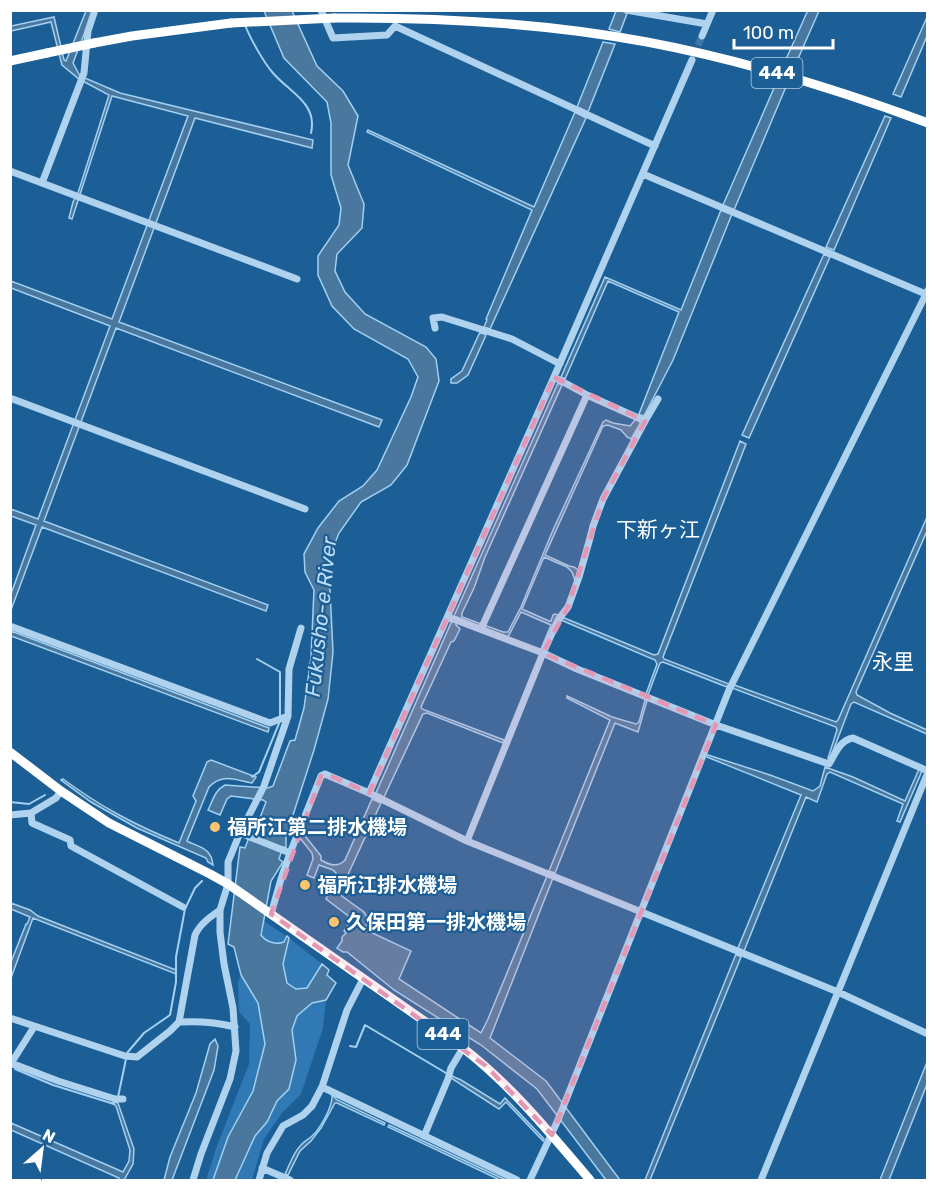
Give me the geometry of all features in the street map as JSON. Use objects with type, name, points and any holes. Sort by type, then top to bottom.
[{"type":"highway","name":"444","points":[[10,62],[132,36],[231,23],[334,18],[455,19],[603,35],[695,52],[820,85],[927,123]]},
{"type":"highway","name":"444","points":[[10,752],[61,791],[109,823],[228,884],[463,1048],[509,1088],[590,1180]]},
{"type":"street","points":[[42,183],[82,79],[88,31],[95,10]]},
{"type":"street","points":[[321,10],[333,38],[387,35],[395,26],[655,146]]},
{"type":"street","points":[[702,36],[713,10]]},
{"type":"street","points":[[628,11],[707,24]]},
{"type":"street","points":[[369,793],[554,378],[692,60]]},
{"type":"street","points":[[10,171],[297,279]]},
{"type":"street","points":[[530,1180],[552,1135],[735,676],[927,293],[643,174]]},
{"type":"street","points":[[435,328],[433,318],[442,317],[512,339],[560,364]]},
{"type":"street","points":[[554,378],[645,421]]},
{"type":"street","points":[[482,629],[587,395]]},
{"type":"street","points":[[10,398],[306,509]]},
{"type":"street","points":[[467,841],[543,653],[558,620],[568,607],[603,499],[658,399]]},
{"type":"street","points":[[448,617],[543,653],[716,725],[829,764],[842,744],[847,739],[853,738],[927,771],[761,1180]]},
{"type":"street","points":[[10,626],[270,723],[288,716]]},
{"type":"street","points":[[193,1180],[204,1144],[230,1080],[236,1051],[233,1008],[220,932],[220,910],[228,884],[228,862],[264,786],[288,716],[289,669],[301,628]]},
{"type":"street","points":[[271,914],[287,852],[297,836],[321,776],[325,774],[467,841],[838,992],[927,1034]]},
{"type":"street","points":[[10,815],[31,813],[56,798],[61,791]]},
{"type":"street","points":[[31,813],[32,823],[70,840],[71,846],[183,907]]},
{"type":"street","points":[[240,833],[287,852]]},
{"type":"street","points":[[10,1018],[127,1057],[136,1057],[179,1022],[195,935],[210,917],[220,910]]},
{"type":"street","points":[[260,1180],[267,1153],[283,1126],[312,1106],[322,1087],[347,1010],[363,979]]},
{"type":"street","points":[[179,1022],[218,1023],[235,1027]]},
{"type":"street","points":[[34,1027],[11,1064],[119,1099]]},
{"type":"street","points":[[424,1136],[451,1068],[463,1048]]},
{"type":"street","points":[[322,1087],[517,1180]]},
{"type":"street","points":[[262,1168],[290,1180]]},
{"type":"highlighted area","points":[[554,377],[645,421],[603,499],[568,607],[543,653],[716,725],[552,1135],[486,1066],[271,914],[321,776],[331,776],[369,793]]},
{"type":"shaded area","points":[[271,881],[264,921],[322,964],[315,974],[309,991],[288,1004],[261,969],[256,900]]},
{"type":"shaded area","points":[[232,916],[260,1000],[273,1055],[218,1180],[206,1180],[249,1064],[250,1024],[239,1012],[238,982],[241,975],[234,947],[228,944]]},
{"type":"shaded area","points":[[336,983],[326,1000],[323,1028],[301,1094],[282,1113],[264,1139],[252,1180],[231,1180],[292,1016]]},
{"type":"water","points":[[808,10],[819,11],[793,70],[783,66]]},
{"type":"water","points":[[86,11],[93,11],[73,63],[80,76],[120,93],[313,140],[312,148],[195,118],[119,322],[382,420],[379,427],[116,328],[44,521],[268,605],[266,611],[42,527],[11,610],[11,594],[36,525],[11,516],[11,509],[38,519],[110,326],[11,288],[11,281],[112,319],[188,116],[112,96],[72,219],[69,218],[109,95],[79,79],[62,65],[51,22],[11,31],[11,26],[54,17],[66,61]]},
{"type":"water","name":"Fukusho-e River","points":[[264,11],[292,11],[317,66],[343,91],[358,116],[348,165],[364,204],[362,228],[337,254],[335,271],[345,292],[365,314],[426,347],[436,359],[439,381],[407,465],[391,485],[361,502],[339,533],[326,565],[326,580],[330,590],[333,652],[328,699],[293,815],[294,822],[321,856],[321,860],[336,865],[345,860],[372,799],[381,803],[339,894],[364,912],[367,917],[366,930],[411,951],[399,979],[481,1033],[547,876],[553,878],[490,1038],[546,1081],[620,1180],[606,1180],[537,1089],[481,1045],[394,990],[347,952],[337,948],[348,925],[351,927],[356,923],[326,899],[334,883],[336,873],[333,870],[319,865],[314,878],[307,875],[313,859],[312,853],[292,828],[287,830],[286,848],[283,847],[279,859],[283,862],[271,881],[261,935],[275,943],[284,942],[287,936],[289,938],[283,964],[287,983],[296,989],[307,988],[322,964],[329,970],[327,975],[336,983],[326,1000],[312,1003],[297,1016],[292,1030],[296,1060],[289,1089],[277,1101],[267,1122],[255,1136],[235,1180],[213,1180],[228,1137],[253,1091],[265,1044],[258,1003],[241,975],[234,947],[228,944],[240,847],[245,848],[250,835],[248,833],[258,823],[266,802],[231,796],[227,799],[220,815],[208,810],[217,792],[225,785],[268,788],[273,786],[290,741],[295,740],[304,708],[311,657],[314,590],[305,572],[304,554],[318,528],[339,501],[363,486],[377,470],[418,377],[408,359],[354,329],[332,306],[318,275],[318,256],[339,225],[341,208],[331,175],[331,123],[327,102],[284,58]]},
{"type":"water","points":[[616,11],[628,11],[620,32],[609,29]]},
{"type":"water","points":[[927,17],[927,36],[901,97],[893,94]]},
{"type":"water","points":[[603,42],[615,44],[588,112],[577,107]]},
{"type":"water","points":[[778,79],[788,82],[734,210],[723,205]]},
{"type":"water","points":[[575,112],[586,118],[490,329],[484,327],[532,210],[367,132],[368,130],[534,207]]},
{"type":"water","points":[[885,116],[891,118],[834,250],[826,247]]},
{"type":"water","points":[[721,210],[732,214],[673,360],[645,414],[642,416],[639,414],[679,312],[608,281],[565,379],[561,377],[605,277],[681,310]]},
{"type":"water","points":[[824,254],[830,257],[749,438],[742,435]]},
{"type":"water","points":[[480,332],[486,335],[468,375],[457,383],[451,383],[451,379],[462,371]]},
{"type":"water","points":[[558,383],[562,385],[485,557],[462,617],[508,632],[603,422],[606,420],[630,426],[636,419],[640,421],[640,424],[631,439],[621,430],[608,425],[603,426],[545,555],[578,570],[575,581],[572,572],[567,567],[544,557],[522,609],[549,621],[553,615],[558,615],[541,649],[551,625],[521,612],[508,637],[454,616]]},
{"type":"water","points":[[740,441],[746,444],[663,657],[729,684],[727,687],[663,662],[660,663],[648,695],[646,694],[657,664],[655,660],[561,620],[562,617],[654,655],[658,654]]},
{"type":"water","points":[[927,517],[927,531],[856,692],[857,695],[890,713],[927,730],[927,734],[854,702],[851,704],[830,759],[828,758],[836,727],[732,688],[734,685],[836,722]]},
{"type":"water","points":[[453,621],[460,629],[454,641],[451,642],[421,707],[504,740],[503,743],[427,713],[423,714],[384,797],[376,793]]},
{"type":"water","points":[[11,631],[269,728],[268,732],[11,636]]},
{"type":"water","points":[[567,696],[612,717],[636,724],[639,722],[645,700],[647,701],[638,732],[615,723],[555,873],[549,871],[610,720]]},
{"type":"water","points":[[708,755],[813,791],[820,786],[825,767],[905,801],[919,769],[922,771],[900,822],[897,821],[903,804],[830,772],[827,774],[817,802],[806,797],[744,951],[738,948],[801,795],[707,757]]},
{"type":"water","points":[[211,760],[256,777],[252,783],[224,779],[209,787],[187,841],[208,852],[213,865],[206,858],[137,828],[91,802],[61,780],[63,779],[119,815],[179,843],[196,801],[193,796],[207,762]]},
{"type":"water","points":[[11,903],[30,910],[38,916],[176,970],[176,974],[33,918],[11,978],[11,962],[30,917],[11,909]]},
{"type":"water","points":[[736,954],[741,957],[650,1180],[645,1180]]},
{"type":"water","points":[[215,1039],[218,1046],[214,1070],[172,1180],[164,1180],[170,1157],[196,1093],[210,1044]]},
{"type":"water","points":[[927,1062],[927,1084],[889,1180],[880,1180]]},
{"type":"water","points":[[452,1076],[500,1104],[505,1098],[544,1139],[543,1141],[506,1102],[499,1109],[451,1078]]},
{"type":"water","points":[[332,1095],[337,1100],[385,1123],[384,1125],[335,1103],[321,1128],[300,1151],[288,1175],[285,1174],[298,1148],[315,1133],[322,1123]]},
{"type":"water","points":[[112,1103],[118,1103],[134,1149],[133,1164],[124,1180],[119,1180],[119,1178],[11,1130],[11,1123],[123,1172],[129,1161],[130,1150],[116,1106]]},
{"type":"water","points":[[389,1125],[506,1180],[500,1180],[388,1127]]},
{"type":"waterway","points":[[245,25],[269,69],[306,106],[312,123],[311,133]]},
{"type":"waterway","points":[[257,659],[280,672],[280,716]]},
{"type":"waterway","points":[[252,777],[259,772],[280,721]]},
{"type":"waterway","points":[[10,802],[29,804],[45,795]]},
{"type":"waterway","points":[[127,1053],[144,1033],[170,1015],[176,982],[176,957],[185,909],[195,888],[202,881]]},
{"type":"waterway","points":[[350,1046],[356,1047],[365,1025],[446,1073]]},
{"type":"waterway","points":[[118,1097],[126,1059]]},
{"type":"waterway","points":[[15,1069],[53,1085],[114,1104]]},
{"type":"tunnel","points":[[694,55],[702,36]]},
{"type":"place","name":"福所江第二排水機場","points":[[215,827]]},
{"type":"place","name":"福所江排水機場","points":[[305,885]]},
{"type":"place","name":"久保田第一排水機場","points":[[334,922]]},
{"type":"district","name":"下新ヶ江","points":[[658,530]]},
{"type":"district","name":"永里","points":[[893,662]]}]
